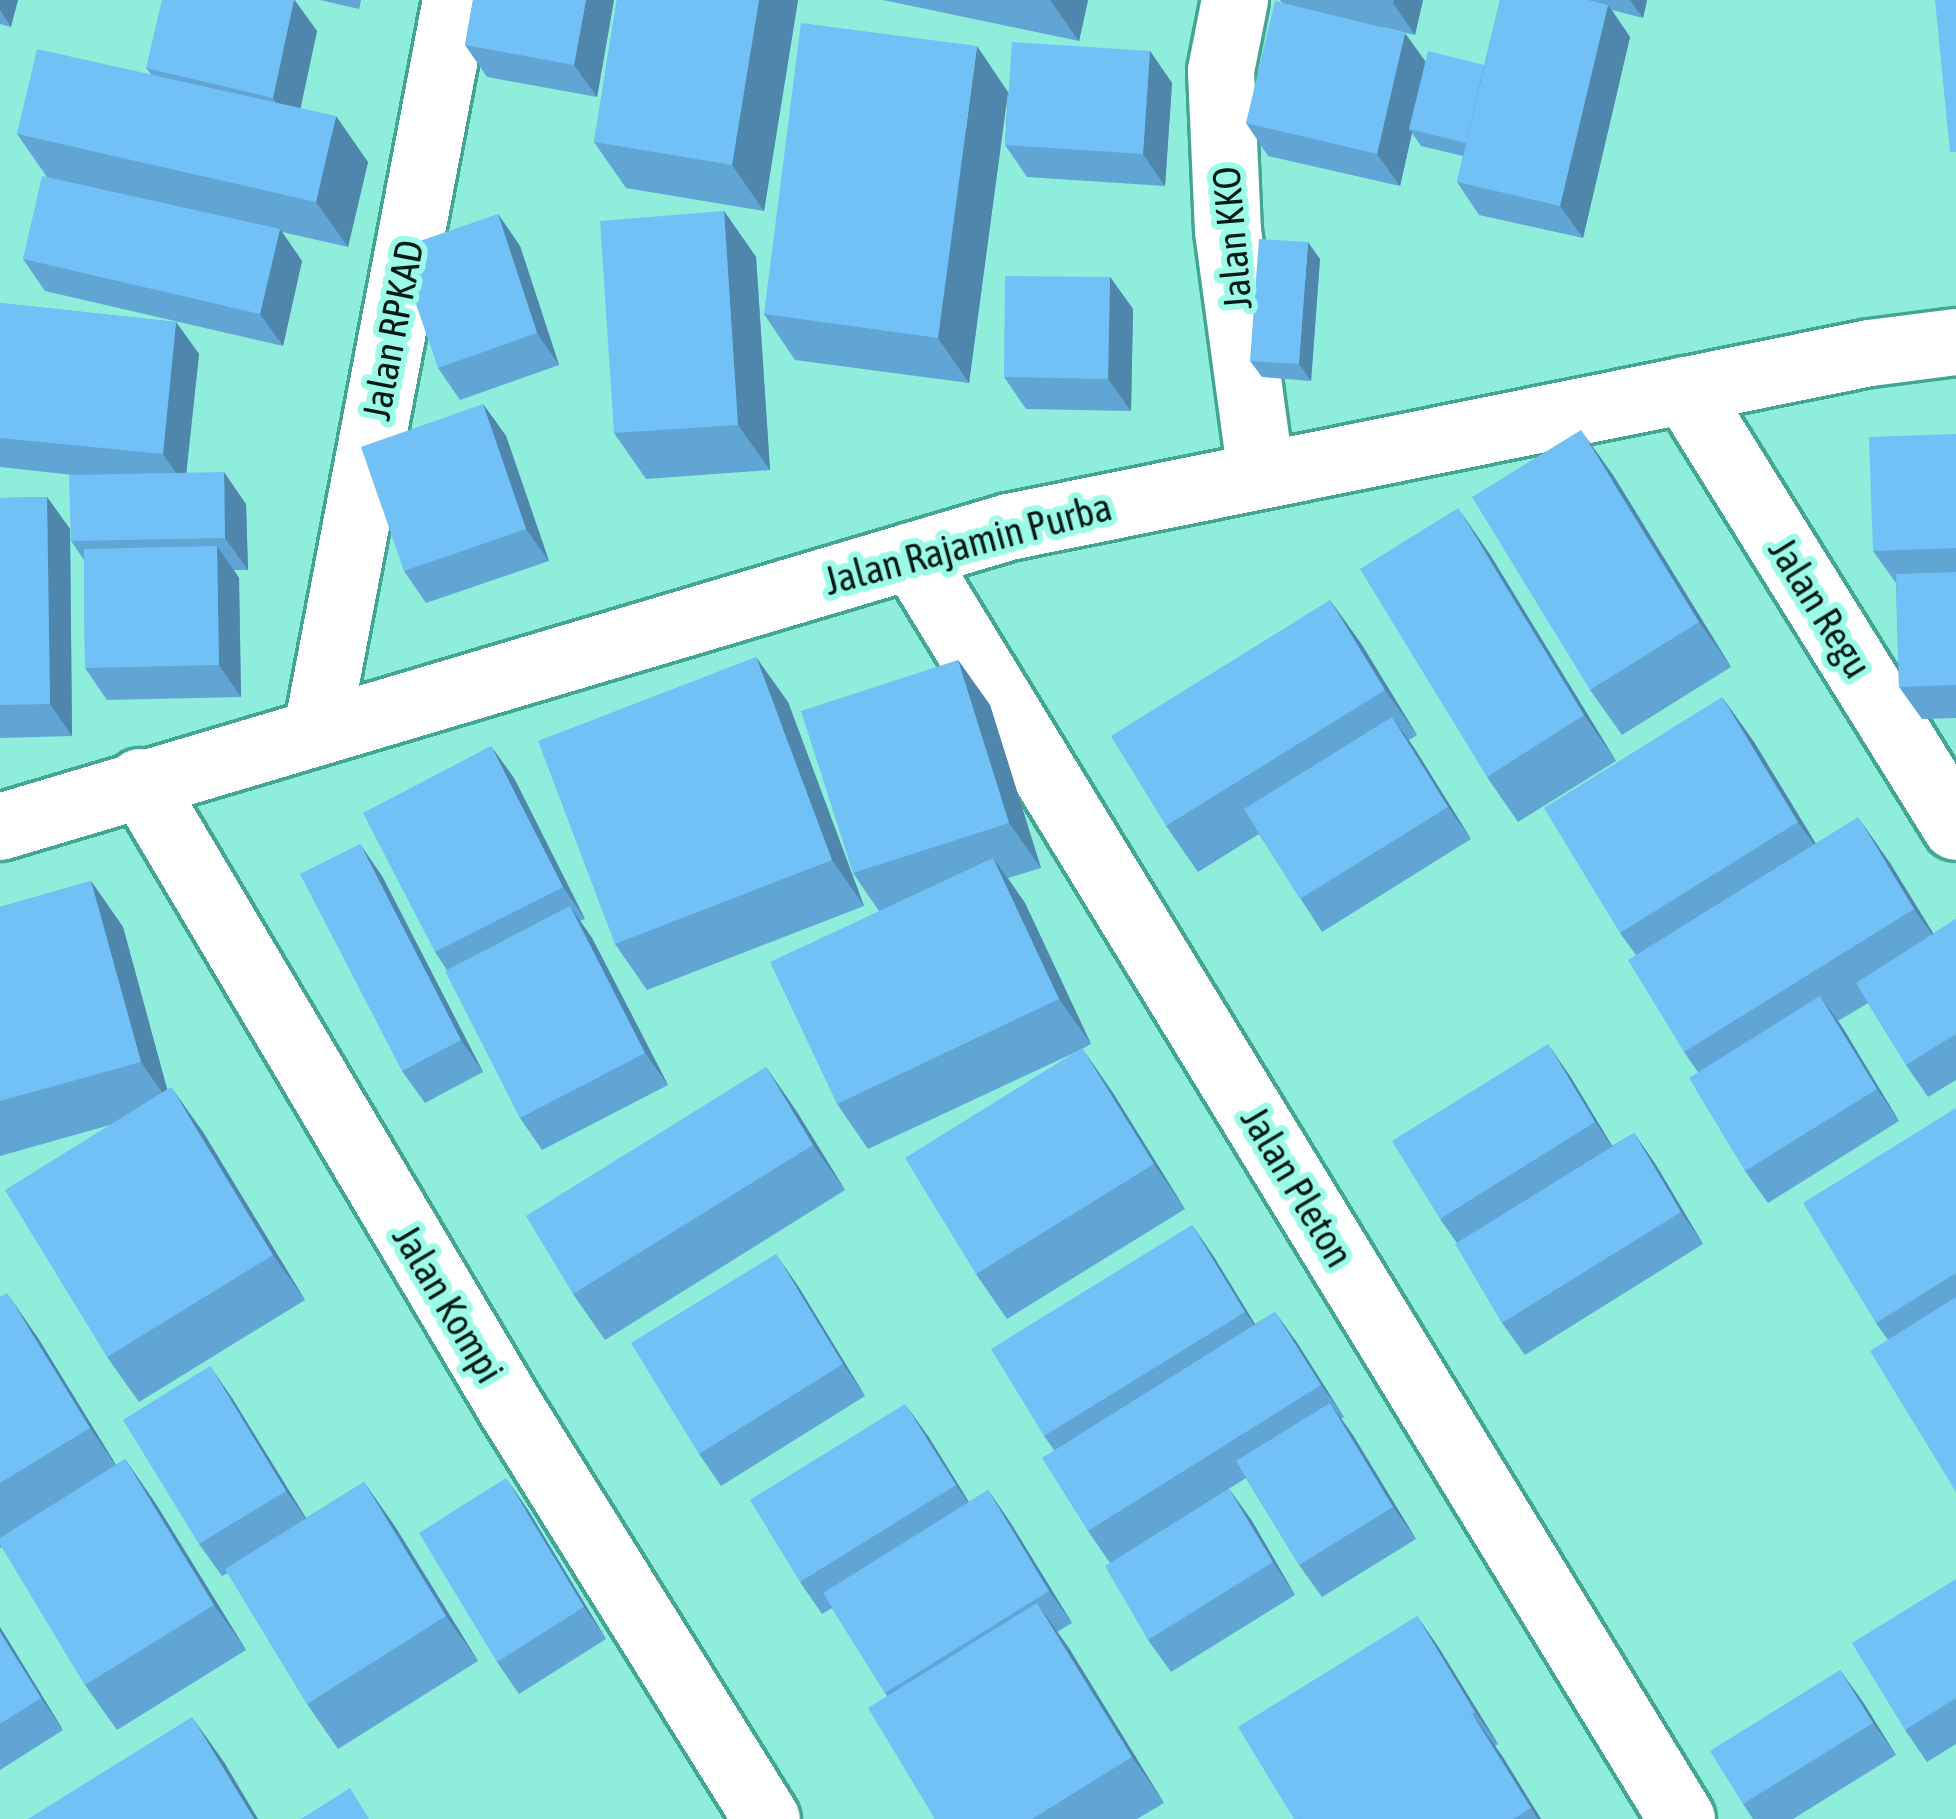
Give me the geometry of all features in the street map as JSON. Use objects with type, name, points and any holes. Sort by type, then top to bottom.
[{"type":"street","name":"Jalan RPKAD","points":[[317,730],[456,0]]},
{"type":"street","name":"Jalan KKO","points":[[1235,0],[1221,71],[1228,231],[1261,476]]},
{"type":"street","name":"Jalan Rajamin Purba","points":[[0,827],[1010,526],[1685,390],[1956,342]]},
{"type":"street","name":"Jalan Regu","points":[[1685,390],[1956,827]]},
{"type":"street","name":"Jalan Pleton","points":[[912,556],[1682,1819]]},
{"type":"street","name":"Jalan Kompi","points":[[140,782],[509,1405],[767,1819]]},
{"type":"building","points":[[162,0],[294,0],[273,98],[146,68]]},
{"type":"building","points":[[473,0],[586,0],[574,65],[465,45]]},
{"type":"building","points":[[617,0],[759,0],[732,165],[594,142]]},
{"type":"building","points":[[1500,0],[1588,0],[1608,5],[1560,206],[1457,182]]},
{"type":"building","points":[[1935,0],[1956,0],[1956,152],[1950,152]]},
{"type":"building","points":[[1275,1],[1405,33],[1377,154],[1246,123]]},
{"type":"building","points":[[801,23],[977,46],[938,338],[764,314]]},
{"type":"building","points":[[1012,42],[1150,51],[1143,154],[1005,145]]},
{"type":"building","points":[[37,49],[336,116],[316,202],[17,134]]},
{"type":"building","points":[[1428,51],[1484,65],[1466,143],[1409,129]]},
{"type":"building","points":[[42,176],[280,229],[260,314],[23,259]]},
{"type":"building","points":[[724,211],[738,425],[614,433],[600,221]]},
{"type":"building","points":[[498,214],[537,333],[438,368],[397,249]]},
{"type":"building","points":[[1259,239],[1308,242],[1299,364],[1250,361]]},
{"type":"building","points":[[1005,276],[1110,277],[1108,379],[1004,377]]},
{"type":"building","points":[[0,303],[176,322],[163,454],[0,438]]},
{"type":"building","points":[[483,404],[526,529],[404,571],[361,447]]},
{"type":"building","points":[[1581,430],[1699,622],[1590,690],[1472,497]]},
{"type":"building","points":[[1956,434],[1956,548],[1873,551],[1869,437]]},
{"type":"building","points":[[224,472],[225,538],[71,541],[69,475]]},
{"type":"building","points":[[47,497],[50,704],[0,705],[0,498]]},
{"type":"building","points":[[1458,508],[1584,715],[1487,777],[1360,569]]},
{"type":"building","points":[[217,546],[219,665],[85,668],[84,549]]},
{"type":"building","points":[[1956,572],[1956,685],[1899,687],[1896,574]]},
{"type":"building","points":[[1330,600],[1385,690],[1166,826],[1111,736]]},
{"type":"building","points":[[756,657],[832,860],[615,944],[538,741]]},
{"type":"building","points":[[958,660],[1009,823],[853,873],[801,711]]},
{"type":"building","points":[[1722,697],[1798,822],[1620,933],[1544,808]]},
{"type":"building","points":[[1392,717],[1448,807],[1300,899],[1244,809]]},
{"type":"building","points":[[491,746],[563,887],[435,952],[363,813]]},
{"type":"building","points":[[1858,817],[1914,909],[1684,1052],[1628,960]]},
{"type":"building","points":[[360,844],[461,1040],[402,1071],[300,874]]},
{"type":"building","points":[[993,858],[1059,999],[837,1104],[770,962]]},
{"type":"building","points":[[91,881],[141,1062],[0,1101],[0,907]]},
{"type":"building","points":[[570,906],[645,1053],[520,1118],[445,971]]},
{"type":"building","points":[[1956,919],[1956,1034],[1906,1065],[1856,983]]},
{"type":"building","points":[[1820,996],[1877,1089],[1745,1171],[1689,1078]]},
{"type":"building","points":[[1548,1044],[1595,1122],[1440,1219],[1392,1141]]},
{"type":"building","points":[[1082,1048],[1154,1164],[976,1274],[905,1158]]},
{"type":"building","points":[[766,1067],[813,1145],[573,1294],[526,1216]]},
{"type":"building","points":[[171,1087],[273,1255],[107,1357],[5,1190]]},
{"type":"building","points":[[1956,1108],[1956,1273],[1876,1323],[1803,1203]]},
{"type":"building","points":[[1634,1133],[1681,1212],[1502,1323],[1455,1244]]},
{"type":"building","points":[[1192,1225],[1245,1312],[1044,1436],[991,1349]]},
{"type":"building","points":[[776,1254],[843,1364],[699,1454],[631,1343]]},
{"type":"building","points":[[7,1293],[90,1428],[0,1483],[0,1297]]},
{"type":"building","points":[[1956,1297],[1956,1492],[1870,1351]]},
{"type":"building","points":[[1275,1312],[1321,1385],[1088,1531],[1042,1458]]},
{"type":"building","points":[[210,1366],[286,1491],[199,1544],[123,1420]]},
{"type":"building","points":[[1330,1403],[1393,1507],[1299,1565],[1236,1461]]},
{"type":"building","points":[[905,1404],[956,1485],[800,1582],[750,1500]]},
{"type":"building","points":[[125,1459],[214,1605],[85,1685],[0,1538]]},
{"type":"building","points":[[506,1478],[584,1607],[497,1662],[419,1533]]},
{"type":"building","points":[[364,1482],[446,1616],[307,1704],[225,1569]]},
{"type":"building","points":[[1229,1489],[1273,1562],[1148,1640],[1105,1566]]},
{"type":"building","points":[[988,1490],[1049,1591],[885,1693],[823,1593]]},
{"type":"building","points":[[1956,1579],[1956,1698],[1905,1730],[1852,1643]]},
{"type":"building","points":[[1037,1603],[1132,1757],[1032,1819],[935,1819],[868,1708]]},
{"type":"building","points":[[1417,1616],[1475,1712],[1294,1819],[1238,1727]]},
{"type":"building","points":[[0,1632],[41,1698],[0,1724]]},
{"type":"building","points":[[1840,1670],[1873,1723],[1743,1804],[1710,1751]]},
{"type":"building","points":[[1471,1712],[1531,1808],[1513,1819],[1299,1819]]},
{"type":"building","points":[[192,1717],[254,1819],[28,1819]]},
{"type":"building","points":[[350,1788],[369,1819],[301,1819]]}]
